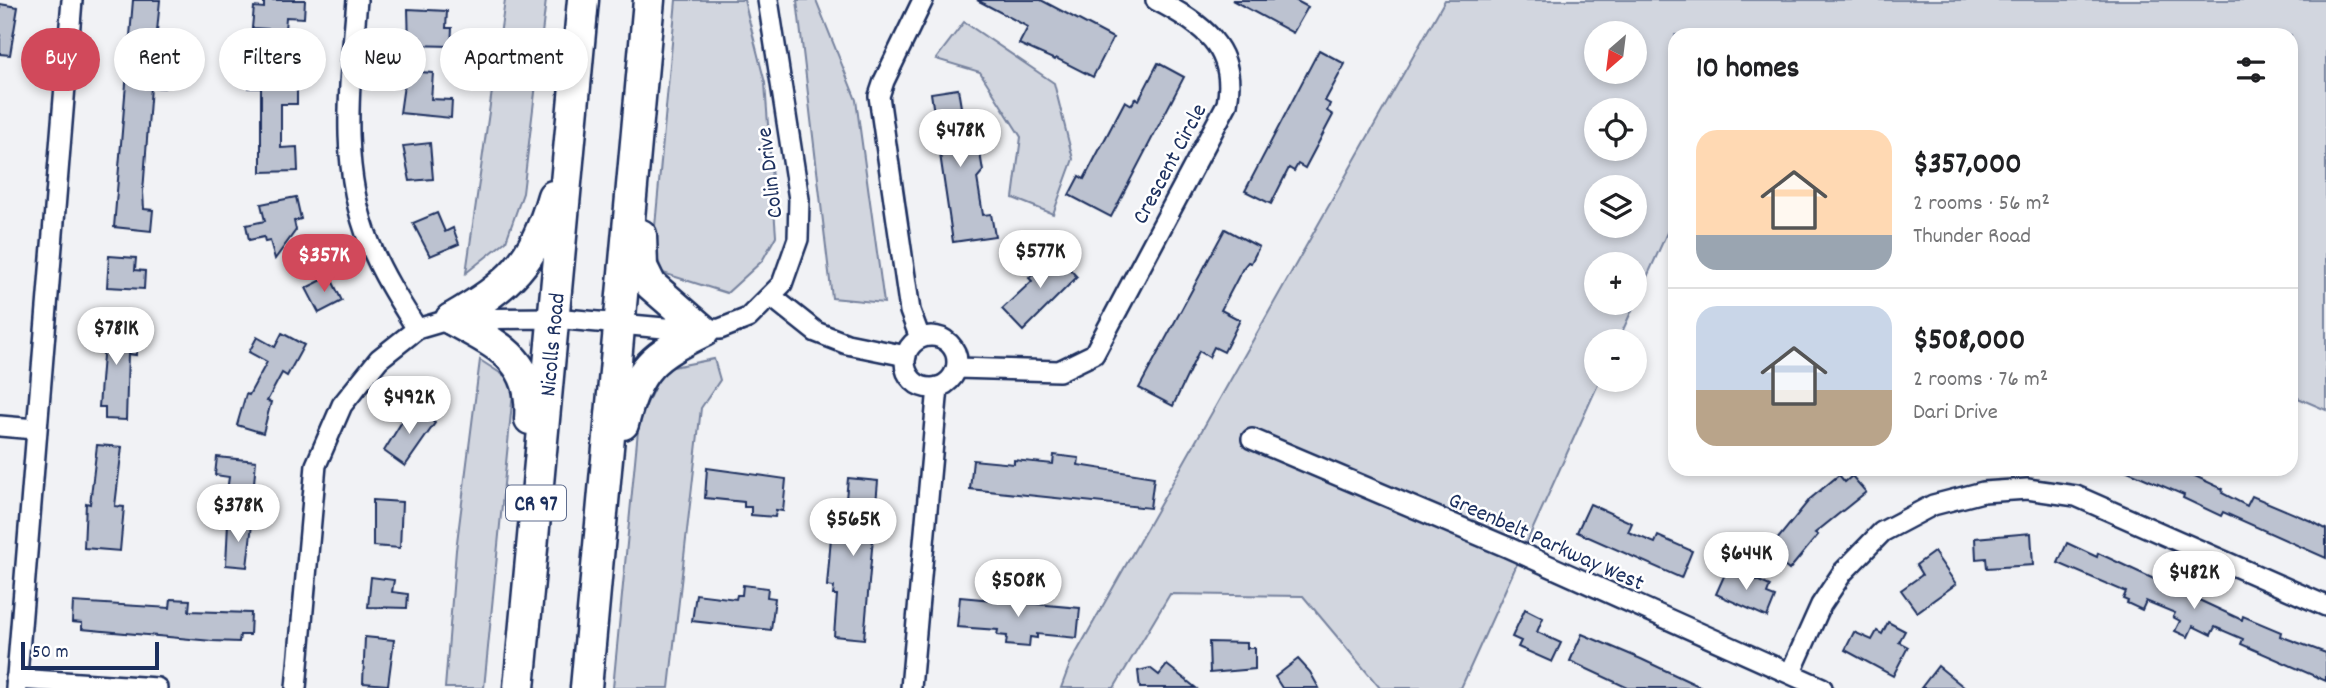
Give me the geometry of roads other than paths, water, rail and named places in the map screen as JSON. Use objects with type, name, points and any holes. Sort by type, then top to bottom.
[{"type":"highway","name":"Nicolls Road","points":[[519,688],[583,0]]},
{"type":"highway","points":[[586,688],[649,0]]},
{"type":"highway","points":[[534,518],[531,403],[526,378],[503,349],[451,319],[501,288],[520,270],[534,249],[545,225],[572,129]]},
{"type":"highway","points":[[602,506],[637,379],[658,355],[704,331],[656,292],[642,267],[633,169]]},
{"type":"street","points":[[72,0],[16,684],[157,688]]},
{"type":"street","points":[[296,688],[313,485],[323,444],[354,387],[379,359],[416,329],[369,242],[354,185],[348,131],[357,0]]},
{"type":"street","name":"Colin Drive","points":[[416,329],[451,319],[554,318],[704,331],[733,325],[772,297],[782,284],[794,256],[798,239],[799,199],[768,0]]},
{"type":"street","points":[[920,338],[910,311],[879,96],[884,80],[923,0]]},
{"type":"street","name":"Crescent Circle","points":[[957,368],[1059,371],[1094,354],[1227,104],[1231,87],[1223,55],[1208,32],[1156,0]]},
{"type":"street","points":[[772,297],[816,332],[847,344],[906,356]]},
{"type":"street","points":[[932,335],[948,342],[956,352],[957,368],[948,382],[938,387],[925,387],[913,381],[906,369],[906,356],[911,345],[920,338],[932,335]]},
{"type":"street","points":[[911,688],[938,387]]},
{"type":"street","points":[[0,426],[35,429]]},
{"type":"street","name":"Greenbelt Parkway West","points":[[1252,439],[1791,672],[1822,688]]},
{"type":"street","points":[[1791,672],[1821,605],[1843,572],[1882,532],[1933,505],[1983,492],[2027,489],[2076,496],[2326,606]]}]
